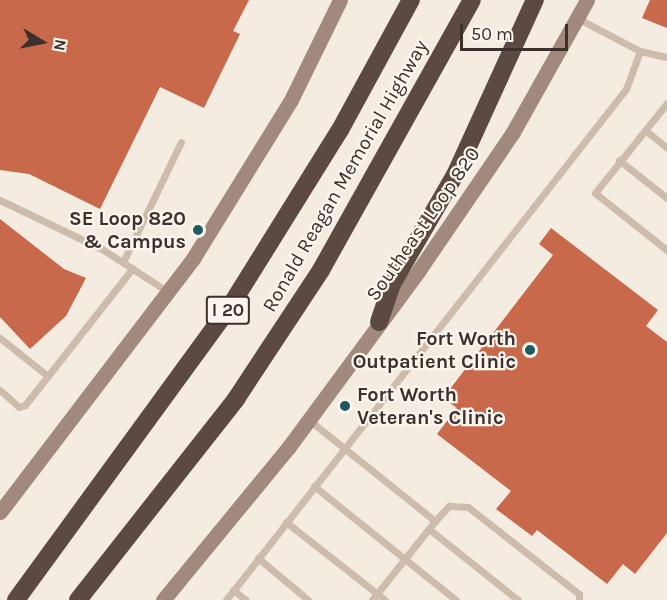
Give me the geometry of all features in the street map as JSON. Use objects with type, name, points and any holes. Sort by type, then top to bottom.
[{"type":"highway","name":"Ronald Reagan Memorial Highway","points":[[16,600],[231,305],[335,139],[411,0]]},
{"type":"highway","name":"Ronald Reagan Memorial Highway","points":[[78,600],[236,399],[305,295],[472,0]]},
{"type":"highway","points":[[379,322],[392,284],[456,172],[535,0]]},
{"type":"main road","points":[[0,512],[194,257],[291,100],[340,0]]},
{"type":"main road","name":"Southeast Loop 820","points":[[169,598],[309,420],[513,132],[587,0]]},
{"type":"lane","points":[[577,18],[640,51],[667,57]]},
{"type":"lane","points":[[226,600],[343,448],[616,105],[640,51]]},
{"type":"lane","points":[[667,104],[619,160],[595,193],[667,250]]},
{"type":"lane","points":[[645,130],[667,148]]},
{"type":"lane","points":[[123,262],[181,142]]},
{"type":"lane","points":[[619,160],[667,198]]},
{"type":"lane","points":[[0,200],[123,262],[167,291]]},
{"type":"lane","points":[[0,390],[22,407],[133,268]]},
{"type":"lane","points":[[0,338],[48,376]]},
{"type":"lane","points":[[309,420],[435,521]]},
{"type":"lane","points":[[314,486],[456,600]]},
{"type":"lane","points":[[375,597],[449,506],[468,507],[579,594],[579,600]]},
{"type":"lane","points":[[286,522],[375,597],[385,600]]},
{"type":"lane","points":[[429,529],[518,600]]},
{"type":"lane","points":[[258,558],[308,600]]},
{"type":"lane","points":[[233,590],[246,600]]},
{"type":"building","points":[[0,0],[249,0],[233,31],[240,34],[204,108],[160,87],[100,209],[29,174],[0,170]]},
{"type":"building","points":[[650,0],[667,0],[667,28],[642,18]]},
{"type":"building","points":[[0,219],[64,269],[86,278],[66,316],[30,349],[0,317]]},
{"type":"building","points":[[551,228],[658,310],[646,326],[667,342],[667,533],[635,574],[623,564],[607,584],[537,530],[532,536],[496,509],[511,491],[437,434],[457,408],[443,398],[553,255],[539,244]]},
{"type":"place","name":"SE Loop 820 & Campus","points":[[198,230]]},
{"type":"place","name":"Fort Worth Outpatient Clinic","points":[[530,350]]},
{"type":"place","name":"Fort Worth Veteran's Clinic","points":[[345,406]]}]
